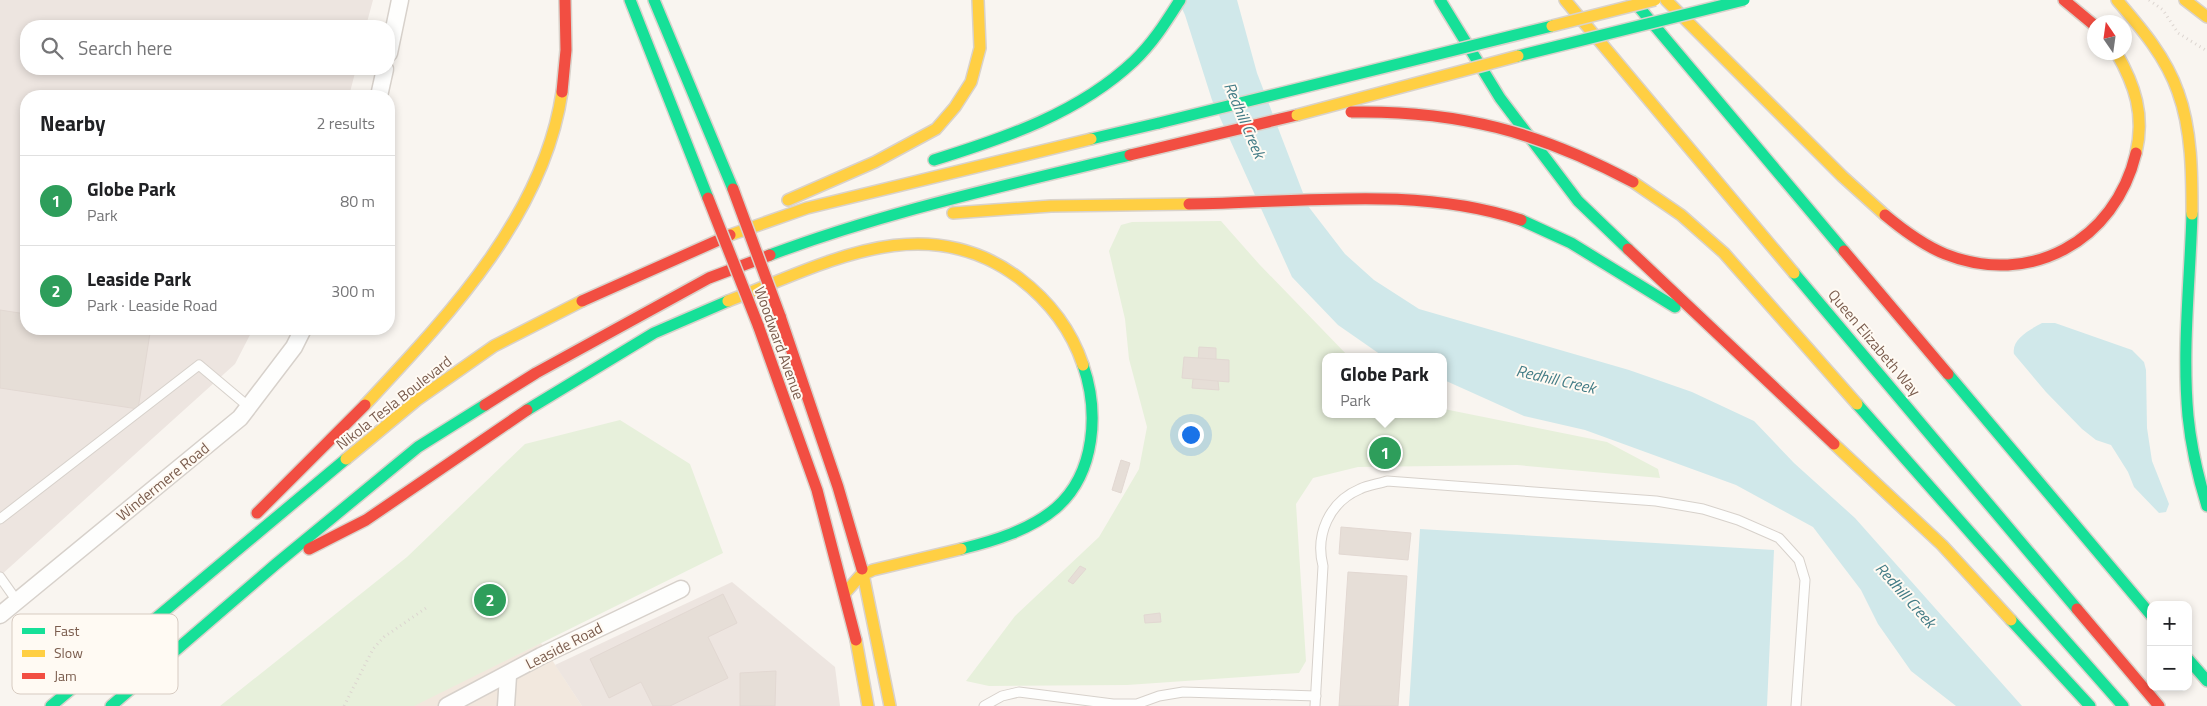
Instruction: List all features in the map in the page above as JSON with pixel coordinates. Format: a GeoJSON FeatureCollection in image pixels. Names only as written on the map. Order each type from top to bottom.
{"type":"FeatureCollection","features":[{"type":"Feature","properties":{"kind":"main road"},"geometry":{"type":"LineString","coordinates":[[252,518],[363,408],[459,300],[515,218],[537,175],[557,116],[564,66],[565,0]]}},
{"type":"Feature","properties":{"kind":"main road","name":"Woodward Avenue"},"geometry":{"type":"LineString","coordinates":[[630,0],[758,326],[817,490],[856,637],[868,706]]}},
{"type":"Feature","properties":{"kind":"main road","name":"Woodward Avenue"},"geometry":{"type":"LineString","coordinates":[[654,0],[733,188],[780,316],[838,487],[863,574],[890,706]]}},
{"type":"Feature","properties":{"kind":"main road"},"geometry":{"type":"LineString","coordinates":[[781,203],[875,162],[936,128],[955,107],[971,82],[980,48],[978,0]]}},
{"type":"Feature","properties":{"kind":"main road"},"geometry":{"type":"LineString","coordinates":[[926,162],[992,143],[1045,122],[1094,92],[1122,72],[1146,47],[1170,20],[1180,0]]}},
{"type":"Feature","properties":{"kind":"main road"},"geometry":{"type":"LineString","coordinates":[[1440,0],[1500,98],[1578,201],[1700,319],[1942,545],[2090,706]]}},
{"type":"Feature","properties":{"kind":"main road","name":"Queen Elizabeth Way"},"geometry":{"type":"LineString","coordinates":[[1565,0],[2159,706]]}},
{"type":"Feature","properties":{"kind":"main road"},"geometry":{"type":"LineString","coordinates":[[1633,0],[2147,610]]}},
{"type":"Feature","properties":{"kind":"main road"},"geometry":{"type":"LineString","coordinates":[[807,208],[1655,0]]}},
{"type":"Feature","properties":{"kind":"main road"},"geometry":{"type":"LineString","coordinates":[[1666,0],[1860,192],[1924,243],[1959,259],[1982,264],[2005,265],[2048,258],[2074,244],[2098,226],[2122,192],[2135,160],[2139,136],[2139,106],[2130,75],[2121,60]]}},
{"type":"Feature","properties":{"kind":"main road"},"geometry":{"type":"LineString","coordinates":[[178,648],[276,564],[418,447],[536,373],[709,278],[831,232],[907,209],[1297,115],[1429,78],[1744,0]]}},
{"type":"Feature","properties":{"kind":"main road"},"geometry":{"type":"LineString","coordinates":[[2064,0],[2087,18]]}},
{"type":"Feature","properties":{"kind":"main road"},"geometry":{"type":"LineString","coordinates":[[2117,0],[2144,30],[2165,62],[2179,93],[2188,126],[2192,158],[2194,247],[2188,350],[2188,413],[2198,476],[2207,506]]}},
{"type":"Feature","properties":{"kind":"main road"},"geometry":{"type":"LineString","coordinates":[[2185,0],[2207,17]]}},
{"type":"Feature","properties":{"kind":"main road"},"geometry":{"type":"LineString","coordinates":[[1297,115],[1390,110],[1452,116],[1501,126],[1594,160],[1633,182],[1681,215],[1724,253],[2123,706]]}},
{"type":"Feature","properties":{"kind":"main road"},"geometry":{"type":"LineString","coordinates":[[807,208],[871,180]]}},
{"type":"Feature","properties":{"kind":"main road"},"geometry":{"type":"LineString","coordinates":[[831,232],[923,216],[998,208],[1052,205],[1214,204],[1340,200],[1411,201],[1482,209],[1534,225],[1586,251],[1651,295],[1700,319]]}},
{"type":"Feature","properties":{"kind":"main road","name":"Nikola Tesla Boulevard"},"geometry":{"type":"LineString","coordinates":[[163,614],[417,400],[494,346],[569,307],[737,232],[807,208]]}},
{"type":"Feature","properties":{"kind":"main road"},"geometry":{"type":"LineString","coordinates":[[569,307],[652,260],[764,211]]}},
{"type":"Feature","properties":{"kind":"main road"},"geometry":{"type":"LineString","coordinates":[[276,564],[356,527],[553,392],[660,329],[795,274],[867,251],[906,243],[940,246],[974,254],[1005,267],[1030,284],[1052,307],[1073,337],[1083,361],[1092,408],[1091,442],[1086,461],[1070,493],[1041,519],[999,537],[863,574],[845,593]]}},
{"type":"Feature","properties":{"kind":"main road"},"geometry":{"type":"LineString","coordinates":[[144,614],[179,584]]}},
{"type":"Feature","properties":{"kind":"main road"},"geometry":{"type":"LineString","coordinates":[[2192,664],[2207,681]]}},
{"type":"Feature","properties":{"kind":"main road","name":"Nikola Tesla Boulevard"},"geometry":{"type":"LineString","coordinates":[[51,706],[67,694]]}},
{"type":"Feature","properties":{"kind":"main road"},"geometry":{"type":"LineString","coordinates":[[111,706],[125,694]]}},
{"type":"Feature","properties":{"kind":"street"},"geometry":{"type":"LineString","coordinates":[[395,24],[400,0]]}},
{"type":"Feature","properties":{"kind":"street"},"geometry":{"type":"LineString","coordinates":[[380,90],[384,75]]}},
{"type":"Feature","properties":{"kind":"street","name":"Windermere Road"},"geometry":{"type":"LineString","coordinates":[[0,615],[240,418],[294,347],[300,335]]}},
{"type":"Feature","properties":{"kind":"street","name":"Leaside Road"},"geometry":{"type":"LineString","coordinates":[[447,706],[508,676],[540,656],[681,589]]}},
{"type":"Feature","properties":{"kind":"street"},"geometry":{"type":"LineString","coordinates":[[506,706],[508,676]]}},
{"type":"Feature","properties":{"kind":"lane"},"geometry":{"type":"LineString","coordinates":[[0,519],[199,365],[249,407]]}},
{"type":"Feature","properties":{"kind":"lane"},"geometry":{"type":"LineString","coordinates":[[1316,706],[1322,566],[1320,547],[1327,520],[1338,504],[1361,488],[1387,482],[1408,482],[1674,504],[1720,514],[1773,534],[1785,542],[1795,553],[1802,566],[1805,580],[1796,706]]}},
{"type":"Feature","properties":{"kind":"lane"},"geometry":{"type":"LineString","coordinates":[[0,577],[17,601]]}},
{"type":"Feature","properties":{"kind":"lane"},"geometry":{"type":"LineString","coordinates":[[984,706],[1002,696],[1019,692],[1113,704],[1137,704],[1159,696],[1183,692],[1316,696]]}},
{"type":"Feature","properties":{"kind":"path"},"geometry":{"type":"LineString","coordinates":[[2149,0],[2164,10],[2178,33],[2207,50]]}},
{"type":"Feature","properties":{"kind":"path"},"geometry":{"type":"LineString","coordinates":[[344,706],[373,649],[384,637],[429,606]]}},
{"type":"Feature","properties":{"kind":"shaded area"},"geometry":{"type":"Polygon","coordinates":[[[0,0],[373,0],[368,20],[20,20],[20,75],[354,75],[351,90],[20,90],[20,335],[250,335],[235,364],[0,576],[0,0]]]}},
{"type":"Feature","properties":{"kind":"shaded area"},"geometry":{"type":"Polygon","coordinates":[[[732,582],[835,667],[840,706],[582,706],[555,665],[732,582]]]}},
{"type":"Feature","properties":{"kind":"shaded area"},"geometry":{"type":"Polygon","coordinates":[[[541,643],[582,706],[411,706],[541,643]]]}},
{"type":"Feature","properties":{"kind":"green space"},"geometry":{"type":"Polygon","coordinates":[[[1221,221],[1259,264],[1345,353],[1322,353],[1322,418],[1447,418],[1447,410],[1607,442],[1658,469],[1660,478],[1517,465],[1358,467],[1313,478],[1296,504],[1306,661],[1299,673],[1127,685],[989,686],[966,681],[1015,616],[1099,537],[1139,469],[1147,427],[1129,359],[1125,319],[1109,251],[1121,225],[1132,222],[1221,221]]]}},
{"type":"Feature","properties":{"kind":"green space"},"geometry":{"type":"Polygon","coordinates":[[[620,420],[690,464],[723,553],[414,706],[220,706],[407,557],[525,444],[620,420]]]}},
{"type":"Feature","properties":{"kind":"water","name":"Redhill Creek"},"geometry":{"type":"Polygon","coordinates":[[[1178,0],[1237,0],[1257,73],[1308,206],[1345,254],[1374,280],[1419,309],[1629,370],[1692,392],[1754,421],[1794,463],[1855,518],[2022,706],[1956,706],[1911,671],[1878,624],[1861,590],[1813,527],[1736,485],[1585,430],[1524,416],[1447,381],[1447,353],[1378,353],[1338,325],[1292,277],[1212,100],[1185,15],[1178,0]]]}},
{"type":"Feature","properties":{"kind":"water"},"geometry":{"type":"Polygon","coordinates":[[[2042,323],[2055,323],[2132,350],[2144,362],[2146,370],[2147,428],[2152,461],[2169,504],[2166,512],[2159,513],[2134,487],[2128,472],[2111,445],[2096,440],[2082,429],[2046,392],[2014,354],[2014,349],[2019,339],[2042,323]]]}},
{"type":"Feature","properties":{"kind":"water"},"geometry":{"type":"Polygon","coordinates":[[[1420,529],[1774,550],[1767,706],[1409,706],[1420,529]]]}},
{"type":"Feature","properties":{"kind":"building"},"geometry":{"type":"Polygon","coordinates":[[[0,310],[20,313],[20,335],[150,335],[138,409],[0,388],[0,310]]]}},
{"type":"Feature","properties":{"kind":"building"},"geometry":{"type":"Polygon","coordinates":[[[1199,347],[1216,348],[1216,380],[1218,381],[1219,390],[1192,388],[1193,379],[1197,379],[1199,347]]]}},
{"type":"Feature","properties":{"kind":"building"},"geometry":{"type":"Polygon","coordinates":[[[1184,357],[1229,360],[1229,382],[1182,378],[1184,357]]]}},
{"type":"Feature","properties":{"kind":"building"},"geometry":{"type":"Polygon","coordinates":[[[1121,460],[1130,463],[1121,493],[1112,490],[1121,460]]]}},
{"type":"Feature","properties":{"kind":"building"},"geometry":{"type":"Polygon","coordinates":[[[1341,527],[1411,533],[1408,560],[1339,554],[1341,527]]]}},
{"type":"Feature","properties":{"kind":"building"},"geometry":{"type":"Polygon","coordinates":[[[1080,566],[1086,569],[1073,584],[1068,581],[1080,566]]]}},
{"type":"Feature","properties":{"kind":"building"},"geometry":{"type":"Polygon","coordinates":[[[1348,572],[1407,576],[1398,706],[1339,706],[1348,572]]]}},
{"type":"Feature","properties":{"kind":"building"},"geometry":{"type":"Polygon","coordinates":[[[723,594],[737,623],[708,637],[728,678],[670,706],[653,706],[641,682],[609,698],[590,659],[723,594]]]}},
{"type":"Feature","properties":{"kind":"building"},"geometry":{"type":"Polygon","coordinates":[[[1160,613],[1161,622],[1145,623],[1144,615],[1160,613]]]}},
{"type":"Feature","properties":{"kind":"building"},"geometry":{"type":"Polygon","coordinates":[[[776,671],[775,706],[740,706],[740,673],[776,671]]]}},
{"type":"Feature","properties":{"kind":"traffic: fast"},"geometry":{"type":"LineString","coordinates":[[630,0],[708,198]]}},
{"type":"Feature","properties":{"kind":"traffic: fast"},"geometry":{"type":"LineString","coordinates":[[654,0],[733,189]]}},
{"type":"Feature","properties":{"kind":"traffic: fast"},"geometry":{"type":"LineString","coordinates":[[934,160],[1014,133],[1040,122],[1090,95],[1113,79],[1141,54],[1159,32],[1180,0]]}},
{"type":"Feature","properties":{"kind":"traffic: fast"},"geometry":{"type":"LineString","coordinates":[[1440,0],[1500,98],[1578,201],[1628,249]]}},
{"type":"Feature","properties":{"kind":"traffic: fast"},"geometry":{"type":"LineString","coordinates":[[1518,56],[1744,0]]}},
{"type":"Feature","properties":{"kind":"traffic: fast"},"geometry":{"type":"LineString","coordinates":[[1638,6],[1844,251]]}},
{"type":"Feature","properties":{"kind":"traffic: fast"},"geometry":{"type":"LineString","coordinates":[[1159,123],[1552,26]]}},
{"type":"Feature","properties":{"kind":"traffic: fast"},"geometry":{"type":"LineString","coordinates":[[1091,139],[1159,123]]}},
{"type":"Feature","properties":{"kind":"traffic: fast"},"geometry":{"type":"LineString","coordinates":[[770,255],[814,239],[903,212],[1130,155]]}},
{"type":"Feature","properties":{"kind":"traffic: fast"},"geometry":{"type":"LineString","coordinates":[[2192,214],[2186,340],[2186,391],[2193,450],[2207,506]]}},
{"type":"Feature","properties":{"kind":"traffic: fast"},"geometry":{"type":"LineString","coordinates":[[1521,220],[1571,243],[1675,307]]}},
{"type":"Feature","properties":{"kind":"traffic: fast"},"geometry":{"type":"LineString","coordinates":[[1794,273],[2077,609]]}},
{"type":"Feature","properties":{"kind":"traffic: fast"},"geometry":{"type":"LineString","coordinates":[[527,410],[654,333],[728,301]]}},
{"type":"Feature","properties":{"kind":"traffic: fast"},"geometry":{"type":"LineString","coordinates":[[961,549],[999,538],[1035,523],[1056,508],[1069,494],[1086,460],[1090,441],[1091,402],[1083,365]]}},
{"type":"Feature","properties":{"kind":"traffic: fast"},"geometry":{"type":"LineString","coordinates":[[1948,374],[2147,610]]}},
{"type":"Feature","properties":{"kind":"traffic: fast"},"geometry":{"type":"LineString","coordinates":[[1857,404],[2123,706]]}},
{"type":"Feature","properties":{"kind":"traffic: fast"},"geometry":{"type":"LineString","coordinates":[[178,648],[276,564],[418,447],[485,405]]}},
{"type":"Feature","properties":{"kind":"traffic: fast"},"geometry":{"type":"LineString","coordinates":[[161,614],[346,459]]}},
{"type":"Feature","properties":{"kind":"traffic: fast"},"geometry":{"type":"LineString","coordinates":[[2011,620],[2090,706]]}},
{"type":"Feature","properties":{"kind":"traffic: fast"},"geometry":{"type":"LineString","coordinates":[[2192,664],[2207,681]]}},
{"type":"Feature","properties":{"kind":"traffic: fast"},"geometry":{"type":"LineString","coordinates":[[51,706],[65,694]]}},
{"type":"Feature","properties":{"kind":"traffic: fast"},"geometry":{"type":"LineString","coordinates":[[111,706],[125,694]]}},
{"type":"Feature","properties":{"kind":"traffic: slow"},"geometry":{"type":"LineString","coordinates":[[788,200],[875,162],[936,129],[955,107],[971,82],[980,48],[978,0]]}},
{"type":"Feature","properties":{"kind":"traffic: slow"},"geometry":{"type":"LineString","coordinates":[[1565,0],[1794,273]]}},
{"type":"Feature","properties":{"kind":"traffic: slow"},"geometry":{"type":"LineString","coordinates":[[1552,26],[1655,0]]}},
{"type":"Feature","properties":{"kind":"traffic: slow"},"geometry":{"type":"LineString","coordinates":[[1666,0],[1842,176],[1885,215]]}},
{"type":"Feature","properties":{"kind":"traffic: slow"},"geometry":{"type":"LineString","coordinates":[[2117,0],[2144,32],[2160,55],[2178,92],[2189,137],[2192,214]]}},
{"type":"Feature","properties":{"kind":"traffic: slow"},"geometry":{"type":"LineString","coordinates":[[2185,0],[2207,17]]}},
{"type":"Feature","properties":{"kind":"traffic: slow"},"geometry":{"type":"LineString","coordinates":[[1297,115],[1518,56]]}},
{"type":"Feature","properties":{"kind":"traffic: slow"},"geometry":{"type":"LineString","coordinates":[[2121,60],[2133,88],[2139,113],[2139,139],[2136,153]]}},
{"type":"Feature","properties":{"kind":"traffic: slow"},"geometry":{"type":"LineString","coordinates":[[365,405],[459,300],[488,262],[513,222],[535,181],[552,137],[562,92]]}},
{"type":"Feature","properties":{"kind":"traffic: slow"},"geometry":{"type":"LineString","coordinates":[[730,235],[807,208],[1091,139]]}},
{"type":"Feature","properties":{"kind":"traffic: slow"},"geometry":{"type":"LineString","coordinates":[[1633,182],[1681,215],[1724,253],[1857,404]]}},
{"type":"Feature","properties":{"kind":"traffic: slow"},"geometry":{"type":"LineString","coordinates":[[953,213],[1051,206],[1189,204]]}},
{"type":"Feature","properties":{"kind":"traffic: slow"},"geometry":{"type":"LineString","coordinates":[[728,301],[800,272],[873,249],[910,244],[946,246],[983,257],[1019,278],[1030,287],[1049,306],[1065,327],[1083,365]]}},
{"type":"Feature","properties":{"kind":"traffic: slow"},"geometry":{"type":"LineString","coordinates":[[346,459],[417,400],[494,346],[582,301]]}},
{"type":"Feature","properties":{"kind":"traffic: slow"},"geometry":{"type":"LineString","coordinates":[[1834,444],[1942,545],[2011,620]]}},
{"type":"Feature","properties":{"kind":"traffic: slow"},"geometry":{"type":"LineString","coordinates":[[845,593],[860,576],[873,570],[961,549]]}},
{"type":"Feature","properties":{"kind":"traffic: slow"},"geometry":{"type":"LineString","coordinates":[[862,569],[890,706]]}},
{"type":"Feature","properties":{"kind":"traffic: slow"},"geometry":{"type":"LineString","coordinates":[[856,640],[868,706]]}},
{"type":"Feature","properties":{"kind":"traffic: jam"},"geometry":{"type":"LineString","coordinates":[[562,92],[566,50],[565,0]]}},
{"type":"Feature","properties":{"kind":"traffic: jam"},"geometry":{"type":"LineString","coordinates":[[2064,0],[2087,19]]}},
{"type":"Feature","properties":{"kind":"traffic: jam"},"geometry":{"type":"LineString","coordinates":[[1351,112],[1390,112],[1427,115],[1497,128],[1531,137],[1564,150],[1633,182]]}},
{"type":"Feature","properties":{"kind":"traffic: jam"},"geometry":{"type":"LineString","coordinates":[[1130,155],[1297,115]]}},
{"type":"Feature","properties":{"kind":"traffic: jam"},"geometry":{"type":"LineString","coordinates":[[1885,215],[1914,237],[1945,254],[1977,263],[2008,265],[2037,260],[2064,249],[2089,233],[2109,211],[2125,184],[2136,153]]}},
{"type":"Feature","properties":{"kind":"traffic: jam"},"geometry":{"type":"LineString","coordinates":[[733,189],[780,316]]}},
{"type":"Feature","properties":{"kind":"traffic: jam"},"geometry":{"type":"LineString","coordinates":[[708,198],[758,325]]}},
{"type":"Feature","properties":{"kind":"traffic: jam"},"geometry":{"type":"LineString","coordinates":[[1189,204],[1314,199],[1398,199],[1481,209],[1521,220]]}},
{"type":"Feature","properties":{"kind":"traffic: jam"},"geometry":{"type":"LineString","coordinates":[[582,301],[730,235]]}},
{"type":"Feature","properties":{"kind":"traffic: jam"},"geometry":{"type":"LineString","coordinates":[[1628,249],[1834,444]]}},
{"type":"Feature","properties":{"kind":"traffic: jam"},"geometry":{"type":"LineString","coordinates":[[1844,251],[1948,374]]}},
{"type":"Feature","properties":{"kind":"traffic: jam"},"geometry":{"type":"LineString","coordinates":[[485,405],[536,373],[709,278],[770,255]]}},
{"type":"Feature","properties":{"kind":"traffic: jam"},"geometry":{"type":"LineString","coordinates":[[780,316],[838,487],[862,569]]}},
{"type":"Feature","properties":{"kind":"traffic: jam"},"geometry":{"type":"LineString","coordinates":[[758,325],[817,490],[856,640]]}},
{"type":"Feature","properties":{"kind":"traffic: jam"},"geometry":{"type":"LineString","coordinates":[[257,513],[365,405]]}},
{"type":"Feature","properties":{"kind":"traffic: jam"},"geometry":{"type":"LineString","coordinates":[[309,549],[366,520],[527,410]]}},
{"type":"Feature","properties":{"kind":"traffic: jam"},"geometry":{"type":"LineString","coordinates":[[2077,609],[2159,706]]}},
{"type":"Feature","properties":{"kind":"place","name":"Globe Park"},"geometry":{"type":"Point","coordinates":[1385,453]}},
{"type":"Feature","properties":{"kind":"place","name":"Leaside Park"},"geometry":{"type":"Point","coordinates":[490,600]}}]}
